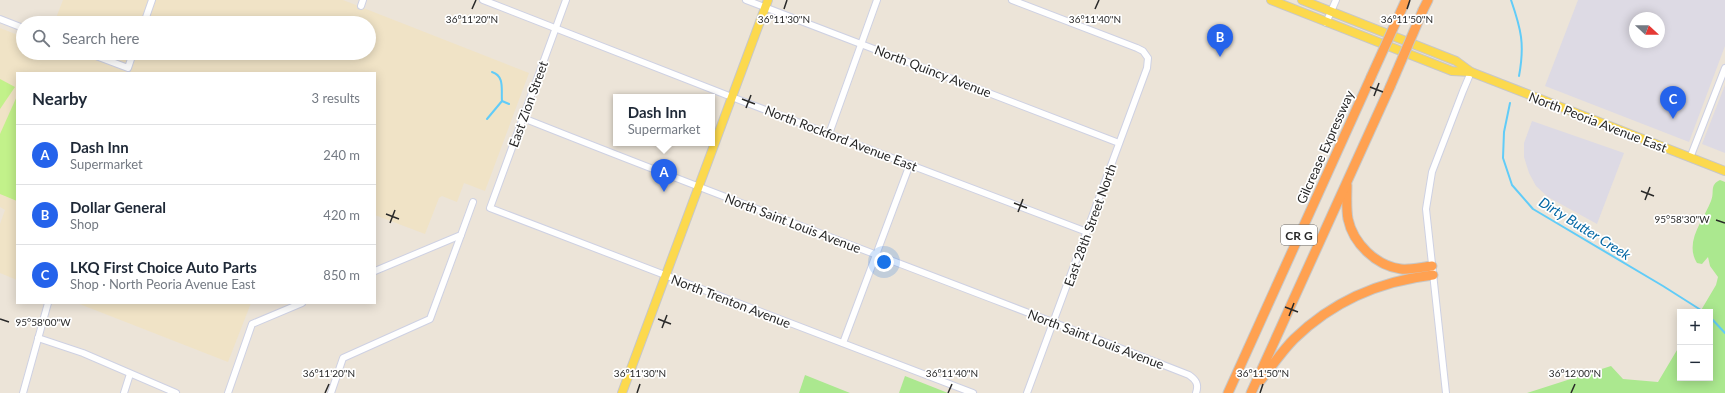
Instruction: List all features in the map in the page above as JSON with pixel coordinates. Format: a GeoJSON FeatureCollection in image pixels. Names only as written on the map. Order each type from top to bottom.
{"type":"FeatureCollection","features":[{"type":"Feature","properties":{"kind":"highway","name":"CR G"},"geometry":{"type":"LineString","coordinates":[[1251,393],[1428,0]]}},
{"type":"Feature","properties":{"kind":"highway","name":"Gilcrease Expressway"},"geometry":{"type":"LineString","coordinates":[[1228,393],[1406,1]]}},
{"type":"Feature","properties":{"kind":"highway"},"geometry":{"type":"LineString","coordinates":[[1348,180],[1347,209],[1349,220],[1355,236],[1363,249],[1376,260],[1395,268],[1432,270]]}},
{"type":"Feature","properties":{"kind":"highway"},"geometry":{"type":"LineString","coordinates":[[1251,393],[1293,340],[1331,309],[1366,291],[1432,270]]}},
{"type":"Feature","properties":{"kind":"main road","name":"North Peoria Avenue East"},"geometry":{"type":"LineString","coordinates":[[1271,0],[1326,23],[1452,71],[1472,72]]}},
{"type":"Feature","properties":{"kind":"main road","name":"North Peoria Avenue East"},"geometry":{"type":"LineString","coordinates":[[1302,0],[1456,61],[1472,72],[1725,171]]}},
{"type":"Feature","properties":{"kind":"main road"},"geometry":{"type":"LineString","coordinates":[[715,142],[766,4]]}},
{"type":"Feature","properties":{"kind":"main road"},"geometry":{"type":"LineString","coordinates":[[622,393],[713,146]]}},
{"type":"Feature","properties":{"kind":"street"},"geometry":{"type":"LineString","coordinates":[[146,16],[152,0]]}},
{"type":"Feature","properties":{"kind":"street","name":"North Rockford Avenue East"},"geometry":{"type":"LineString","coordinates":[[483,0],[1087,232]]}},
{"type":"Feature","properties":{"kind":"street","name":"East Zion Street"},"geometry":{"type":"LineString","coordinates":[[490,208],[566,0]]}},
{"type":"Feature","properties":{"kind":"street","name":"North Quincy Avenue"},"geometry":{"type":"LineString","coordinates":[[746,0],[766,4],[861,44],[1120,143]]}},
{"type":"Feature","properties":{"kind":"street"},"geometry":{"type":"LineString","coordinates":[[829,134],[877,0]]}},
{"type":"Feature","properties":{"kind":"street","name":"East 28th Street North"},"geometry":{"type":"LineString","coordinates":[[1012,0],[1137,48],[1147,56],[1147,68],[1027,393]]}},
{"type":"Feature","properties":{"kind":"street"},"geometry":{"type":"LineString","coordinates":[[1326,23],[1336,0]]}},
{"type":"Feature","properties":{"kind":"street"},"geometry":{"type":"LineString","coordinates":[[0,19],[16,25]]}},
{"type":"Feature","properties":{"kind":"street"},"geometry":{"type":"LineString","coordinates":[[107,60],[128,68],[131,60]]}},
{"type":"Feature","properties":{"kind":"street"},"geometry":{"type":"LineString","coordinates":[[1690,158],[1725,68]]}},
{"type":"Feature","properties":{"kind":"street"},"geometry":{"type":"LineString","coordinates":[[1446,393],[1426,210],[1432,172],[1460,98],[1472,72]]}},
{"type":"Feature","properties":{"kind":"street","name":"North Saint Louis Avenue"},"geometry":{"type":"LineString","coordinates":[[523,118],[698,187],[1054,322],[1189,375],[1198,386],[1196,393]]}},
{"type":"Feature","properties":{"kind":"street"},"geometry":{"type":"LineString","coordinates":[[843,343],[910,164]]}},
{"type":"Feature","properties":{"kind":"street"},"geometry":{"type":"LineString","coordinates":[[331,393],[343,358],[430,319],[473,202]]}},
{"type":"Feature","properties":{"kind":"street","name":"North Trenton Avenue"},"geometry":{"type":"LineString","coordinates":[[490,208],[973,393]]}},
{"type":"Feature","properties":{"kind":"street"},"geometry":{"type":"LineString","coordinates":[[376,271],[461,234]]}},
{"type":"Feature","properties":{"kind":"street"},"geometry":{"type":"LineString","coordinates":[[23,393],[48,304]]}},
{"type":"Feature","properties":{"kind":"street"},"geometry":{"type":"LineString","coordinates":[[228,393],[252,324],[300,304]]}},
{"type":"Feature","properties":{"kind":"street"},"geometry":{"type":"LineString","coordinates":[[38,338],[83,353],[176,393]]}},
{"type":"Feature","properties":{"kind":"street"},"geometry":{"type":"LineString","coordinates":[[124,393],[130,374]]}},
{"type":"Feature","properties":{"kind":"shaded area"},"geometry":{"type":"Polygon","coordinates":[[[63,0],[343,0],[529,73],[485,191],[464,183],[457,202],[442,196],[439,198],[425,234],[376,215],[376,72],[16,72],[16,280],[0,273],[0,224],[5,210],[0,207],[0,28],[16,34],[16,60],[376,60],[376,16],[57,16],[63,0]]]}},
{"type":"Feature","properties":{"kind":"shaded area"},"geometry":{"type":"Polygon","coordinates":[[[1578,0],[1725,0],[1725,46],[1689,142],[1545,86],[1578,0]]]}},
{"type":"Feature","properties":{"kind":"shaded area"},"geometry":{"type":"Polygon","coordinates":[[[1725,85],[1725,153],[1702,144],[1725,85]]]}},
{"type":"Feature","properties":{"kind":"shaded area"},"geometry":{"type":"Polygon","coordinates":[[[1532,121],[1624,153],[1597,224],[1548,197],[1536,186],[1529,173],[1524,157],[1524,143],[1532,121]]]}},
{"type":"Feature","properties":{"kind":"shaded area"},"geometry":{"type":"Polygon","coordinates":[[[80,304],[251,304],[228,362],[80,304]]]}},
{"type":"Feature","properties":{"kind":"green space"},"geometry":{"type":"Polygon","coordinates":[[[0,79],[15,87],[0,109],[0,79]]]}},
{"type":"Feature","properties":{"kind":"green space"},"geometry":{"type":"Polygon","coordinates":[[[16,98],[16,201],[0,194],[0,134],[16,98]]]}},
{"type":"Feature","properties":{"kind":"green space"},"geometry":{"type":"Polygon","coordinates":[[[1720,180],[1725,182],[1725,393],[1527,393],[1611,366],[1623,379],[1658,382],[1677,350],[1677,381],[1713,381],[1713,309],[1702,309],[1716,285],[1718,277],[1710,266],[1708,257],[1702,264],[1697,263],[1693,247],[1696,232],[1711,201],[1713,186],[1720,180]]]}},
{"type":"Feature","properties":{"kind":"green space"},"geometry":{"type":"Polygon","coordinates":[[[805,375],[850,393],[799,393],[805,375]]]}},
{"type":"Feature","properties":{"kind":"green space"},"geometry":{"type":"Polygon","coordinates":[[[905,376],[948,393],[899,393],[905,376]]]}},
{"type":"Feature","properties":{"kind":"waterway","name":"Dirty Butter Creek"},"geometry":{"type":"LineString","coordinates":[[1511,0],[1520,28],[1522,46],[1519,76]]}},
{"type":"Feature","properties":{"kind":"waterway"},"geometry":{"type":"LineString","coordinates":[[492,72],[501,80],[502,101],[509,104]]}},
{"type":"Feature","properties":{"kind":"waterway"},"geometry":{"type":"LineString","coordinates":[[487,119],[502,101]]}},
{"type":"Feature","properties":{"kind":"waterway","name":"Dirty Butter Creek"},"geometry":{"type":"LineString","coordinates":[[1510,103],[1504,132],[1503,158],[1512,185],[1533,209],[1699,309]]}},
{"type":"Feature","properties":{"kind":"waterway","name":"Dirty Butter Creek"},"geometry":{"type":"LineString","coordinates":[[1713,320],[1725,333]]}},
{"type":"Feature","properties":{"kind":"place","name":"Dollar General"},"geometry":{"type":"Point","coordinates":[1220,57]}},
{"type":"Feature","properties":{"kind":"place","name":"LKQ First Choice Auto Parts"},"geometry":{"type":"Point","coordinates":[1673,119]}},
{"type":"Feature","properties":{"kind":"place","name":"Dash Inn"},"geometry":{"type":"Point","coordinates":[664,192]}}]}
